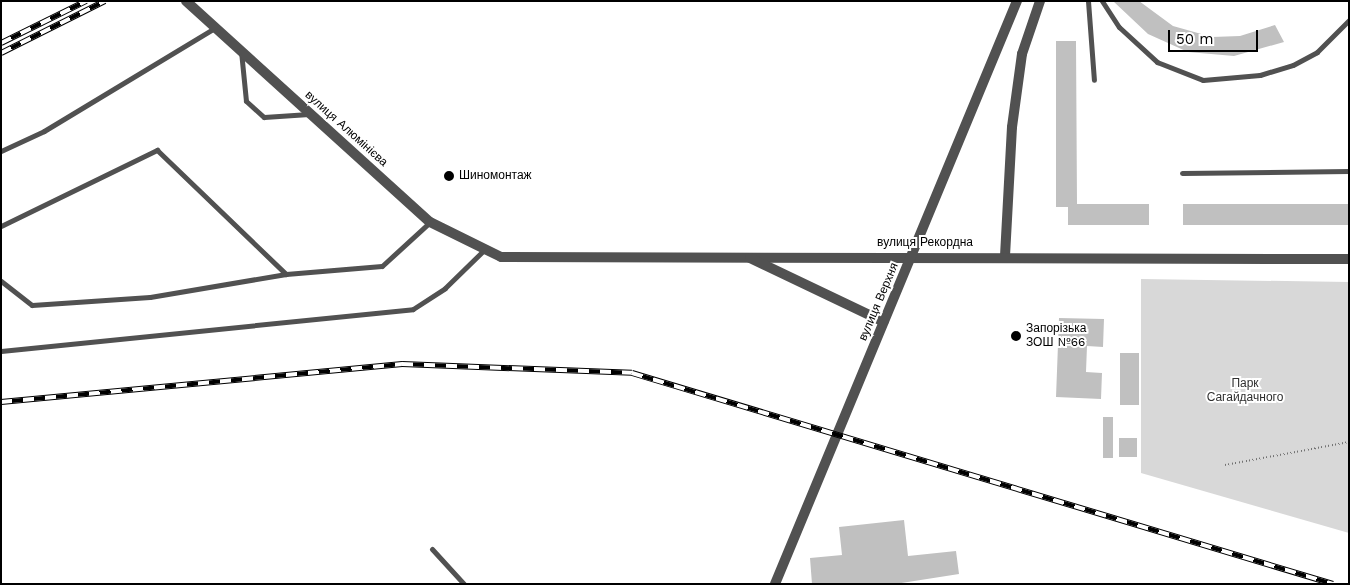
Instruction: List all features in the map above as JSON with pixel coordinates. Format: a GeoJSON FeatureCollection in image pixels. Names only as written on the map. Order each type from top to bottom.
{"type":"FeatureCollection","features":[{"type":"Feature","properties":{"kind":"street","name":"вулиця Алюмінієва"},"geometry":{"type":"LineString","coordinates":[[186,1],[430,222],[501,257]]}},
{"type":"Feature","properties":{"kind":"street","name":"вулиця Верхня"},"geometry":{"type":"LineString","coordinates":[[774,584],[1017,1]]}},
{"type":"Feature","properties":{"kind":"street"},"geometry":{"type":"LineString","coordinates":[[1005,256],[1012,127],[1022,54],[1040,1]]}},
{"type":"Feature","properties":{"kind":"street"},"geometry":{"type":"LineString","coordinates":[[746,256],[884,322]]}},
{"type":"Feature","properties":{"kind":"street","name":"вулиця Рекордна"},"geometry":{"type":"LineString","coordinates":[[501,257],[1005,256],[1349,259]]}},
{"type":"Feature","properties":{"kind":"lane"},"geometry":{"type":"LineString","coordinates":[[1088,1],[1094,80]]}},
{"type":"Feature","properties":{"kind":"lane"},"geometry":{"type":"LineString","coordinates":[[1102,1],[1119,28],[1157,62],[1203,80],[1260,75],[1293,65],[1317,52],[1349,20]]}},
{"type":"Feature","properties":{"kind":"lane"},"geometry":{"type":"LineString","coordinates":[[1,151],[44,130],[215,28]]}},
{"type":"Feature","properties":{"kind":"lane"},"geometry":{"type":"LineString","coordinates":[[241,51],[246,101],[264,117],[310,114]]}},
{"type":"Feature","properties":{"kind":"lane"},"geometry":{"type":"LineString","coordinates":[[1,226],[157,150],[286,274]]}},
{"type":"Feature","properties":{"kind":"lane"},"geometry":{"type":"LineString","coordinates":[[1182,173],[1349,171]]}},
{"type":"Feature","properties":{"kind":"lane"},"geometry":{"type":"LineString","coordinates":[[1,281],[32,305],[150,297],[286,274],[382,266],[430,222]]}},
{"type":"Feature","properties":{"kind":"lane"},"geometry":{"type":"LineString","coordinates":[[1,351],[412,309],[444,288],[486,248]]}},
{"type":"Feature","properties":{"kind":"lane"},"geometry":{"type":"LineString","coordinates":[[432,549],[462,583]]}},
{"type":"Feature","properties":{"kind":"path"},"geometry":{"type":"LineString","coordinates":[[1225,465],[1349,442]]}},
{"type":"Feature","properties":{"kind":"green space","name":"Парк Сагайдачного"},"geometry":{"type":"Polygon","coordinates":[[[1141,279],[1349,282],[1349,533],[1141,473],[1141,279]]]}},
{"type":"Feature","properties":{"kind":"building"},"geometry":{"type":"Polygon","coordinates":[[[1113,1],[1139,1],[1173,26],[1212,37],[1240,36],[1275,25],[1284,42],[1234,56],[1188,52],[1148,34],[1113,1]]]}},
{"type":"Feature","properties":{"kind":"building"},"geometry":{"type":"Polygon","coordinates":[[[1056,41],[1076,41],[1077,204],[1149,204],[1149,225],[1068,225],[1068,207],[1056,207],[1056,41]]]}},
{"type":"Feature","properties":{"kind":"building"},"geometry":{"type":"Polygon","coordinates":[[[1183,204],[1349,204],[1349,225],[1183,225],[1183,204]]]}},
{"type":"Feature","properties":{"kind":"building"},"geometry":{"type":"Polygon","coordinates":[[[1059,318],[1104,319],[1103,347],[1087,346],[1086,372],[1102,373],[1101,399],[1056,397],[1059,318]]]}},
{"type":"Feature","properties":{"kind":"building"},"geometry":{"type":"Polygon","coordinates":[[[1120,353],[1139,353],[1139,405],[1120,405],[1120,353]]]}},
{"type":"Feature","properties":{"kind":"building"},"geometry":{"type":"Polygon","coordinates":[[[1103,417],[1113,417],[1113,458],[1103,458],[1103,417]]]}},
{"type":"Feature","properties":{"kind":"building"},"geometry":{"type":"Polygon","coordinates":[[[1119,438],[1137,438],[1137,457],[1119,457],[1119,438]]]}},
{"type":"Feature","properties":{"kind":"building"},"geometry":{"type":"Polygon","coordinates":[[[904,520],[908,556],[956,551],[959,574],[895,584],[812,584],[810,558],[842,555],[839,527],[904,520]]]}},
{"type":"Feature","properties":{"kind":"railway"},"geometry":{"type":"LineString","coordinates":[[1,43],[86,1]]}},
{"type":"Feature","properties":{"kind":"railway"},"geometry":{"type":"LineString","coordinates":[[1,53],[105,1]]}},
{"type":"Feature","properties":{"kind":"railway"},"geometry":{"type":"LineString","coordinates":[[1,402],[402,364],[632,373],[1333,584]]}},
{"type":"Feature","properties":{"kind":"place","name":"Шиномонтаж"},"geometry":{"type":"Point","coordinates":[449,176]}},
{"type":"Feature","properties":{"kind":"place","name":"Запорізька ЗОШ №66"},"geometry":{"type":"Point","coordinates":[1016,336]}}]}
